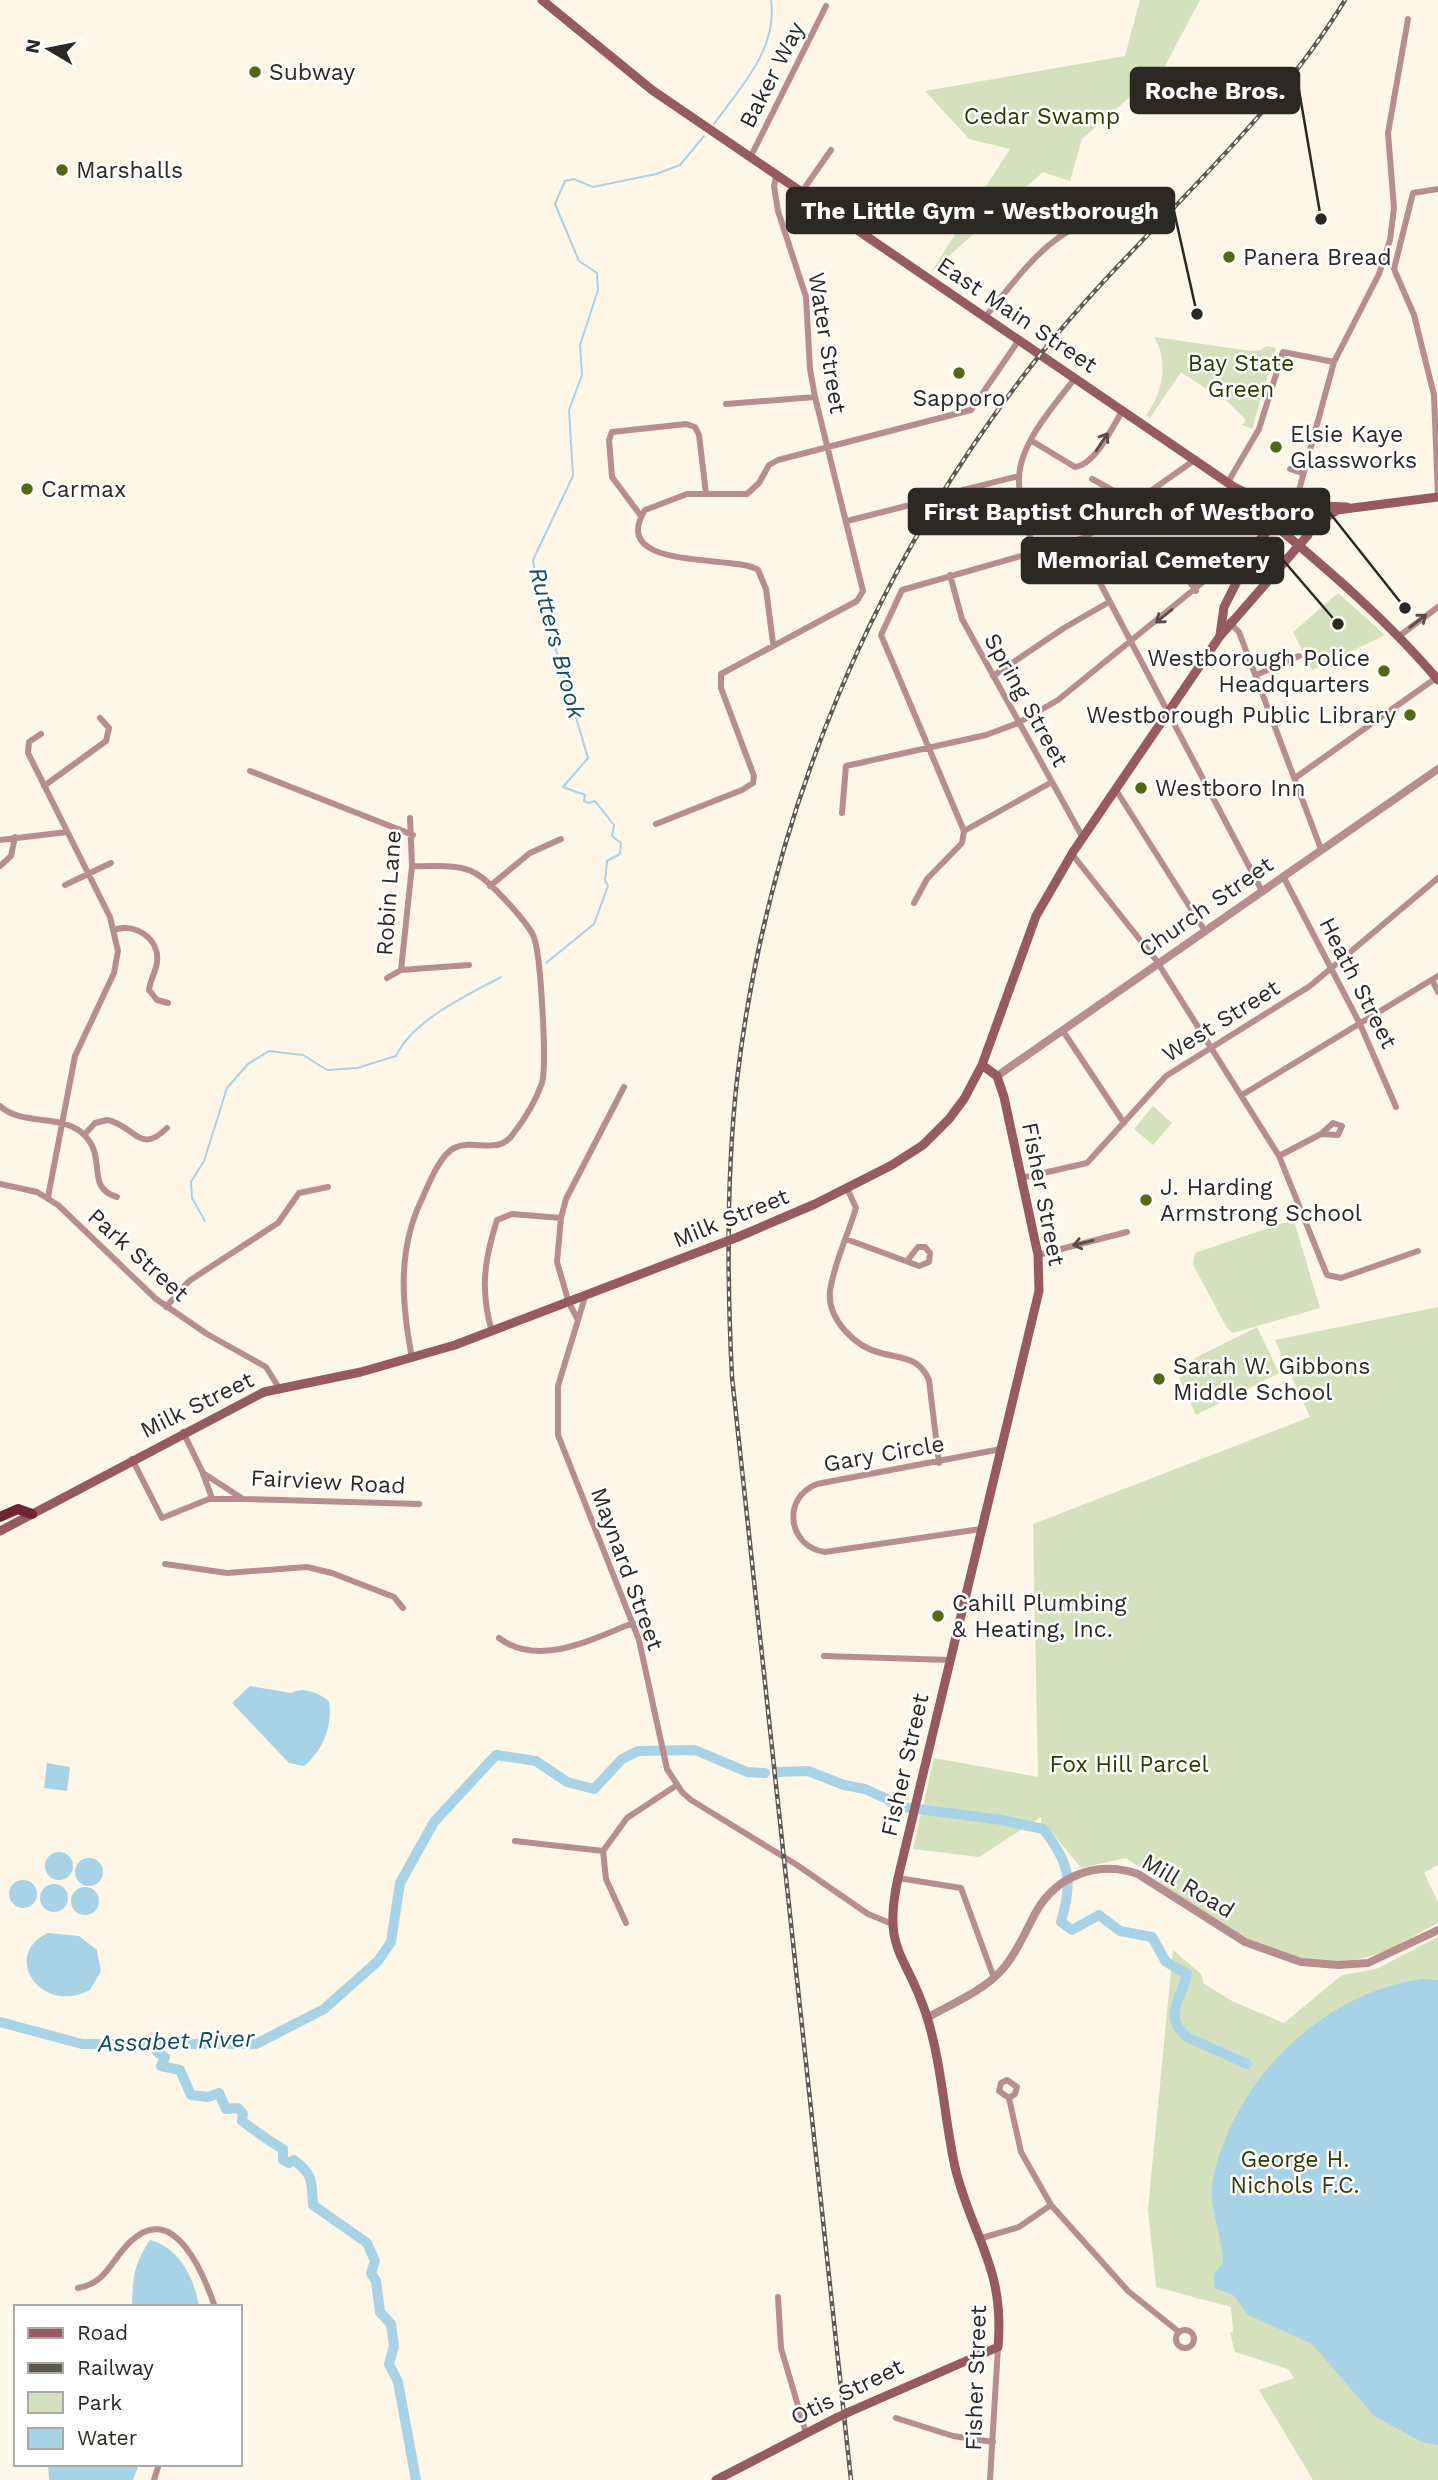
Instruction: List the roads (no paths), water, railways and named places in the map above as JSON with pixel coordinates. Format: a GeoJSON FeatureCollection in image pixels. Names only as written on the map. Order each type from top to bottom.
{"type":"FeatureCollection","features":[{"type":"Feature","properties":{"kind":"highway"},"geometry":{"type":"LineString","coordinates":[[0,1517],[18,1509],[32,1514]]}},
{"type":"Feature","properties":{"kind":"main road","name":"East Main Street"},"geometry":{"type":"LineString","coordinates":[[542,0],[652,90],[776,177],[1231,484],[1270,504],[1347,507]]}},
{"type":"Feature","properties":{"kind":"main road","name":"East Main Street"},"geometry":{"type":"LineString","coordinates":[[1231,484],[1398,637],[1437,679]]}},
{"type":"Feature","properties":{"kind":"main road"},"geometry":{"type":"LineString","coordinates":[[1282,514],[1280,522],[1285,532],[1297,537],[1310,531],[1326,514],[1347,507],[1438,497]]}},
{"type":"Feature","properties":{"kind":"main road"},"geometry":{"type":"LineString","coordinates":[[1220,636],[1221,617],[1256,544],[1273,522],[1296,505],[1310,513],[1310,531]]}},
{"type":"Feature","properties":{"kind":"main road"},"geometry":{"type":"LineString","coordinates":[[1259,511],[1264,523],[1263,535]]}},
{"type":"Feature","properties":{"kind":"main road","name":"Milk Street"},"geometry":{"type":"LineString","coordinates":[[0,1531],[242,1402],[279,1388],[349,1375],[412,1358],[585,1297],[737,1237],[847,1188],[902,1159],[932,1137],[964,1100],[982,1065],[1031,928],[1072,854],[1220,636],[1302,547],[1310,531]]}},
{"type":"Feature","properties":{"kind":"main road"},"geometry":{"type":"LineString","coordinates":[[982,1065],[997,1076]]}},
{"type":"Feature","properties":{"kind":"main road","name":"Fisher Street"},"geometry":{"type":"LineString","coordinates":[[997,1076],[1038,1255],[1037,1303],[898,1878],[890,1923],[895,1944],[927,2018],[956,2171],[998,2289],[998,2347]]}},
{"type":"Feature","properties":{"kind":"main road","name":"Otis Street"},"geometry":{"type":"LineString","coordinates":[[716,2480],[836,2418],[998,2347]]}},
{"type":"Feature","properties":{"kind":"street","name":"Baker Way"},"geometry":{"type":"LineString","coordinates":[[750,158],[826,6]]}},
{"type":"Feature","properties":{"kind":"street"},"geometry":{"type":"LineString","coordinates":[[1296,505],[1302,473],[1334,362],[1379,274],[1390,240],[1394,208],[1388,133],[1408,19]]}},
{"type":"Feature","properties":{"kind":"street"},"geometry":{"type":"LineString","coordinates":[[801,194],[831,150]]}},
{"type":"Feature","properties":{"kind":"street","name":"Water Street"},"geometry":{"type":"LineString","coordinates":[[773,643],[862,597],[863,587],[810,369],[806,297],[778,211],[774,186],[776,177]]}},
{"type":"Feature","properties":{"kind":"street"},"geometry":{"type":"LineString","coordinates":[[1438,189],[1413,192],[1394,269],[1414,315],[1437,404],[1438,497]]}},
{"type":"Feature","properties":{"kind":"street"},"geometry":{"type":"LineString","coordinates":[[985,317],[1037,258],[1065,233],[1079,226]]}},
{"type":"Feature","properties":{"kind":"street"},"geometry":{"type":"LineString","coordinates":[[641,516],[656,504],[675,498],[706,494],[747,494],[755,488],[772,463],[971,410],[1019,340]]}},
{"type":"Feature","properties":{"kind":"street"},"geometry":{"type":"LineString","coordinates":[[1231,484],[1259,429],[1283,352],[1334,362]]}},
{"type":"Feature","properties":{"kind":"street"},"geometry":{"type":"LineString","coordinates":[[1034,553],[1019,477],[1032,441],[1074,378]]}},
{"type":"Feature","properties":{"kind":"street"},"geometry":{"type":"LineString","coordinates":[[726,404],[816,397]]}},
{"type":"Feature","properties":{"kind":"street"},"geometry":{"type":"LineString","coordinates":[[1032,441],[1075,467],[1082,466],[1092,457],[1123,410]]}},
{"type":"Feature","properties":{"kind":"street"},"geometry":{"type":"LineString","coordinates":[[656,824],[742,790],[754,781],[721,688],[720,677],[726,670],[773,643],[766,589],[758,570],[738,563],[659,554],[642,538],[641,516],[612,477],[609,440],[612,432],[686,424],[695,427],[706,494]]}},
{"type":"Feature","properties":{"kind":"street"},"geometry":{"type":"LineString","coordinates":[[914,902],[927,879],[962,843],[964,831],[880,635],[902,590],[1078,541],[1196,459]]}},
{"type":"Feature","properties":{"kind":"street"},"geometry":{"type":"LineString","coordinates":[[1290,469],[1302,473]]}},
{"type":"Feature","properties":{"kind":"street"},"geometry":{"type":"LineString","coordinates":[[963,490],[1019,477]]}},
{"type":"Feature","properties":{"kind":"street"},"geometry":{"type":"LineString","coordinates":[[1092,479],[1136,503]]}},
{"type":"Feature","properties":{"kind":"street"},"geometry":{"type":"LineString","coordinates":[[847,522],[906,506]]}},
{"type":"Feature","properties":{"kind":"street"},"geometry":{"type":"LineString","coordinates":[[1078,541],[1262,891]]}},
{"type":"Feature","properties":{"kind":"street"},"geometry":{"type":"LineString","coordinates":[[1164,544],[1196,591]]}},
{"type":"Feature","properties":{"kind":"street"},"geometry":{"type":"LineString","coordinates":[[842,813],[846,766],[986,735],[1018,723],[1058,700],[1196,591],[1241,551],[1256,544]]}},
{"type":"Feature","properties":{"kind":"street","name":"Spring Street"},"geometry":{"type":"LineString","coordinates":[[950,575],[962,619],[1083,838]]}},
{"type":"Feature","properties":{"kind":"street"},"geometry":{"type":"LineString","coordinates":[[993,676],[1063,628],[1109,602]]}},
{"type":"Feature","properties":{"kind":"street"},"geometry":{"type":"LineString","coordinates":[[1398,637],[1438,607]]}},
{"type":"Feature","properties":{"kind":"street"},"geometry":{"type":"LineString","coordinates":[[1221,617],[1239,632],[1321,849]]}},
{"type":"Feature","properties":{"kind":"street"},"geometry":{"type":"LineString","coordinates":[[1256,676],[1299,656]]}},
{"type":"Feature","properties":{"kind":"street"},"geometry":{"type":"LineString","coordinates":[[1295,778],[1437,679]]}},
{"type":"Feature","properties":{"kind":"street"},"geometry":{"type":"LineString","coordinates":[[44,786],[106,741],[109,728],[100,718]]}},
{"type":"Feature","properties":{"kind":"street"},"geometry":{"type":"LineString","coordinates":[[41,734],[31,739],[27,748],[90,874],[114,930],[118,951],[114,973],[75,1056],[48,1197]]}},
{"type":"Feature","properties":{"kind":"street","name":"Church Street"},"geometry":{"type":"LineString","coordinates":[[997,1076],[1438,769]]}},
{"type":"Feature","properties":{"kind":"street"},"geometry":{"type":"LineString","coordinates":[[250,771],[412,835]]}},
{"type":"Feature","properties":{"kind":"street"},"geometry":{"type":"LineString","coordinates":[[964,831],[1052,782]]}},
{"type":"Feature","properties":{"kind":"street"},"geometry":{"type":"LineString","coordinates":[[1116,790],[1205,931]]}},
{"type":"Feature","properties":{"kind":"street","name":"Robin Lane"},"geometry":{"type":"LineString","coordinates":[[401,970],[412,866],[411,818]]}},
{"type":"Feature","properties":{"kind":"street"},"geometry":{"type":"LineString","coordinates":[[0,840],[43,837],[67,832]]}},
{"type":"Feature","properties":{"kind":"street"},"geometry":{"type":"LineString","coordinates":[[0,866],[11,856],[15,837]]}},
{"type":"Feature","properties":{"kind":"street"},"geometry":{"type":"LineString","coordinates":[[490,886],[530,853],[561,839]]}},
{"type":"Feature","properties":{"kind":"street"},"geometry":{"type":"LineString","coordinates":[[1072,854],[1158,964],[1213,1047],[1279,1156],[1324,1270],[1329,1276],[1341,1278],[1418,1251]]}},
{"type":"Feature","properties":{"kind":"street"},"geometry":{"type":"LineString","coordinates":[[65,885],[111,863]]}},
{"type":"Feature","properties":{"kind":"street"},"geometry":{"type":"LineString","coordinates":[[412,866],[464,868],[475,872],[526,926],[537,947],[542,1083],[511,1137],[498,1146],[463,1145],[452,1149],[420,1203],[410,1239],[402,1287],[412,1358]]}},
{"type":"Feature","properties":{"kind":"street","name":"Heath Street"},"geometry":{"type":"LineString","coordinates":[[1283,876],[1360,1024],[1396,1107]]}},
{"type":"Feature","properties":{"kind":"street","name":"West Street"},"geometry":{"type":"LineString","coordinates":[[1021,1178],[1087,1163],[1166,1076],[1272,1012],[1331,969],[1438,878]]}},
{"type":"Feature","properties":{"kind":"street"},"geometry":{"type":"LineString","coordinates":[[114,930],[128,927],[138,930],[154,945],[157,961],[149,990],[158,1000],[168,1003]]}},
{"type":"Feature","properties":{"kind":"street"},"geometry":{"type":"LineString","coordinates":[[387,978],[401,970],[469,965]]}},
{"type":"Feature","properties":{"kind":"street"},"geometry":{"type":"LineString","coordinates":[[1242,1095],[1435,978],[1438,992]]}},
{"type":"Feature","properties":{"kind":"street"},"geometry":{"type":"LineString","coordinates":[[1063,1031],[1124,1123]]}},
{"type":"Feature","properties":{"kind":"street"},"geometry":{"type":"LineString","coordinates":[[578,1321],[569,1303],[556,1254],[561,1218],[566,1199],[624,1087]]}},
{"type":"Feature","properties":{"kind":"street"},"geometry":{"type":"LineString","coordinates":[[0,1105],[13,1114],[62,1124],[84,1135],[96,1154],[99,1185],[104,1193],[117,1197]]}},
{"type":"Feature","properties":{"kind":"street"},"geometry":{"type":"LineString","coordinates":[[84,1135],[94,1123],[107,1120],[146,1140],[155,1139],[167,1128]]}},
{"type":"Feature","properties":{"kind":"street"},"geometry":{"type":"LineString","coordinates":[[1279,1156],[1321,1134]]}},
{"type":"Feature","properties":{"kind":"street","name":"Park Street"},"geometry":{"type":"LineString","coordinates":[[0,1184],[48,1197],[166,1307],[266,1367],[279,1388]]}},
{"type":"Feature","properties":{"kind":"street"},"geometry":{"type":"LineString","coordinates":[[166,1307],[189,1281],[278,1223],[299,1193],[328,1187]]}},
{"type":"Feature","properties":{"kind":"street"},"geometry":{"type":"LineString","coordinates":[[847,1188],[856,1208],[830,1290],[833,1314],[849,1333],[868,1348],[915,1361],[925,1369],[929,1380],[939,1463]]}},
{"type":"Feature","properties":{"kind":"street"},"geometry":{"type":"LineString","coordinates":[[492,1332],[483,1287],[497,1220],[512,1214],[561,1218]]}},
{"type":"Feature","properties":{"kind":"street"},"geometry":{"type":"LineString","coordinates":[[1038,1255],[1127,1232]]}},
{"type":"Feature","properties":{"kind":"street"},"geometry":{"type":"LineString","coordinates":[[846,1239],[908,1261]]}},
{"type":"Feature","properties":{"kind":"street","name":"Maynard Street"},"geometry":{"type":"LineString","coordinates":[[585,1297],[558,1386],[558,1435],[633,1623],[667,1769],[691,1800],[797,1865],[868,1914],[890,1923]]}},
{"type":"Feature","properties":{"kind":"street"},"geometry":{"type":"LineString","coordinates":[[183,1432],[212,1498]]}},
{"type":"Feature","properties":{"kind":"street","name":"Gary Circle"},"geometry":{"type":"LineString","coordinates":[[981,1529],[828,1552],[808,1547],[795,1531],[794,1507],[802,1493],[812,1486],[1002,1449]]}},
{"type":"Feature","properties":{"kind":"street"},"geometry":{"type":"LineString","coordinates":[[132,1459],[162,1518],[212,1498],[243,1499]]}},
{"type":"Feature","properties":{"kind":"street","name":"Fairview Road"},"geometry":{"type":"LineString","coordinates":[[203,1473],[243,1499],[419,1504]]}},
{"type":"Feature","properties":{"kind":"street"},"geometry":{"type":"LineString","coordinates":[[165,1564],[227,1573],[307,1567],[332,1573],[394,1597],[403,1608]]}},
{"type":"Feature","properties":{"kind":"street"},"geometry":{"type":"LineString","coordinates":[[499,1638],[517,1649],[543,1651],[578,1644],[633,1623]]}},
{"type":"Feature","properties":{"kind":"street"},"geometry":{"type":"LineString","coordinates":[[824,1656],[950,1660]]}},
{"type":"Feature","properties":{"kind":"street"},"geometry":{"type":"LineString","coordinates":[[626,1923],[606,1879],[603,1850],[627,1818],[677,1785]]}},
{"type":"Feature","properties":{"kind":"street"},"geometry":{"type":"LineString","coordinates":[[515,1841],[603,1850]]}},
{"type":"Feature","properties":{"kind":"street","name":"Mill Road"},"geometry":{"type":"LineString","coordinates":[[927,2018],[994,1978],[1009,1962],[1040,1905],[1051,1891],[1080,1873],[1105,1868],[1138,1874],[1245,1942],[1301,1962],[1338,1965],[1368,1963],[1438,1930]]}},
{"type":"Feature","properties":{"kind":"street"},"geometry":{"type":"LineString","coordinates":[[898,1878],[961,1888],[994,1978]]}},
{"type":"Feature","properties":{"kind":"street"},"geometry":{"type":"LineString","coordinates":[[1009,2098],[1021,2152],[1051,2205],[1128,2291],[1179,2332]]}},
{"type":"Feature","properties":{"kind":"street"},"geometry":{"type":"LineString","coordinates":[[982,2238],[1019,2227],[1051,2205]]}},
{"type":"Feature","properties":{"kind":"street"},"geometry":{"type":"LineString","coordinates":[[78,2288],[99,2281],[136,2237],[149,2231],[162,2231],[178,2237],[187,2245],[214,2305]]}},
{"type":"Feature","properties":{"kind":"street"},"geometry":{"type":"LineString","coordinates":[[778,2297],[781,2348],[806,2433]]}},
{"type":"Feature","properties":{"kind":"street","name":"Fisher Street"},"geometry":{"type":"LineString","coordinates":[[990,2480],[998,2347]]}},
{"type":"Feature","properties":{"kind":"street"},"geometry":{"type":"LineString","coordinates":[[896,2418],[953,2437],[993,2442]]}},
{"type":"Feature","properties":{"kind":"water"},"geometry":{"type":"Polygon","coordinates":[[[250,1686],[291,1693],[306,1690],[329,1701],[325,1737],[311,1760],[304,1766],[289,1763],[232,1703],[250,1686]]]}},
{"type":"Feature","properties":{"kind":"water"},"geometry":{"type":"Polygon","coordinates":[[[47,1763],[70,1767],[67,1791],[44,1788],[47,1763]]]}},
{"type":"Feature","properties":{"kind":"water"},"geometry":{"type":"Polygon","coordinates":[[[59,1852],[69,1856],[73,1866],[69,1876],[59,1880],[49,1876],[45,1866],[49,1856],[59,1852]]]}},
{"type":"Feature","properties":{"kind":"water"},"geometry":{"type":"Polygon","coordinates":[[[89,1858],[99,1862],[103,1872],[99,1882],[89,1886],[79,1882],[75,1872],[79,1862],[89,1858]]]}},
{"type":"Feature","properties":{"kind":"water"},"geometry":{"type":"Polygon","coordinates":[[[23,1880],[33,1884],[37,1894],[33,1904],[23,1908],[13,1904],[9,1894],[13,1884],[23,1880]]]}},
{"type":"Feature","properties":{"kind":"water"},"geometry":{"type":"Polygon","coordinates":[[[54,1884],[64,1888],[68,1898],[64,1908],[54,1912],[44,1908],[40,1898],[44,1888],[54,1884]]]}},
{"type":"Feature","properties":{"kind":"water"},"geometry":{"type":"Polygon","coordinates":[[[85,1887],[95,1891],[99,1901],[95,1911],[85,1915],[75,1911],[71,1901],[75,1891],[85,1887]]]}},
{"type":"Feature","properties":{"kind":"water"},"geometry":{"type":"Polygon","coordinates":[[[48,1933],[79,1936],[97,1950],[101,1971],[90,1990],[72,1996],[56,1995],[33,1980],[27,1968],[27,1955],[34,1943],[48,1933]]]}},
{"type":"Feature","properties":{"kind":"water","name":"George H. Nichols F.C."},"geometry":{"type":"Polygon","coordinates":[[[1423,1979],[1438,1980],[1438,2445],[1422,2442],[1374,2416],[1312,2344],[1248,2315],[1233,2295],[1214,2288],[1214,2274],[1223,2263],[1212,2200],[1213,2179],[1224,2143],[1240,2108],[1262,2076],[1288,2047],[1318,2022],[1351,2002],[1386,1987],[1423,1979]]]}},
{"type":"Feature","properties":{"kind":"water"},"geometry":{"type":"Polygon","coordinates":[[[150,2240],[169,2249],[189,2275],[199,2305],[132,2305],[135,2272],[150,2240]]]}},
{"type":"Feature","properties":{"kind":"water"},"geometry":{"type":"Polygon","coordinates":[[[48,2466],[138,2466],[133,2480],[49,2480],[48,2466]]]}},
{"type":"Feature","properties":{"kind":"waterway","name":"Rutters Brook"},"geometry":{"type":"LineString","coordinates":[[714,124],[746,81],[763,51],[772,18],[771,0]]}},
{"type":"Feature","properties":{"kind":"waterway","name":"Rutters Brook"},"geometry":{"type":"LineString","coordinates":[[546,963],[594,924],[608,886],[605,881],[607,861],[620,854],[621,843],[612,836],[614,825],[595,801],[584,801],[585,795],[563,787],[588,758],[537,586],[533,560],[573,476],[569,410],[582,375],[580,345],[598,290],[597,273],[579,261],[555,204],[565,181],[574,179],[593,187],[656,174],[680,165],[704,136]]}},
{"type":"Feature","properties":{"kind":"waterway","name":"Rutters Brook"},"geometry":{"type":"LineString","coordinates":[[205,1221],[192,1198],[191,1182],[204,1161],[227,1088],[248,1064],[269,1051],[303,1055],[327,1070],[357,1068],[396,1056],[404,1043],[427,1020],[501,977]]}},
{"type":"Feature","properties":{"kind":"waterway","name":"Assabet River"},"geometry":{"type":"LineString","coordinates":[[0,2022],[82,2044],[256,2044],[324,2009],[378,1961],[391,1942],[400,1883],[434,1822],[496,1755],[536,1761],[567,1782],[594,1789],[622,1759],[638,1751],[695,1750],[747,1772],[765,1773]]}},
{"type":"Feature","properties":{"kind":"waterway","name":"Assabet River"},"geometry":{"type":"LineString","coordinates":[[777,1772],[808,1771],[844,1785],[865,1789],[887,1799],[895,1806],[1002,1820],[1043,1829],[1059,1852],[1067,1873],[1067,1895],[1061,1922],[1072,1930],[1099,1915],[1120,1931],[1152,1937],[1166,1962],[1187,1974],[1176,2006],[1175,2021],[1179,2029],[1187,2037],[1247,2064]]}},
{"type":"Feature","properties":{"kind":"waterway"},"geometry":{"type":"LineString","coordinates":[[155,2043],[157,2052],[165,2057],[161,2066],[180,2070],[191,2095],[208,2097],[219,2093],[226,2109],[238,2108],[243,2114],[242,2121],[283,2149],[283,2160],[289,2163],[294,2160],[306,2171],[311,2180],[313,2205],[367,2243],[375,2261],[371,2273],[376,2281],[380,2312],[391,2324],[394,2346],[389,2364],[398,2382],[416,2480]]}},
{"type":"Feature","properties":{"kind":"railway"},"geometry":{"type":"LineString","coordinates":[[851,2480],[732,1377],[728,1266],[729,1191],[737,1080],[752,981],[774,883],[803,787],[839,694],[881,603],[929,515],[983,431],[1043,351],[1120,264],[1240,138],[1313,48],[1345,0]]}},
{"type":"Feature","properties":{"kind":"place","name":"Subway"},"geometry":{"type":"Point","coordinates":[255,72]}},
{"type":"Feature","properties":{"kind":"place","name":"Marshalls"},"geometry":{"type":"Point","coordinates":[62,170]}},
{"type":"Feature","properties":{"kind":"place","name":"Roche Bros."},"geometry":{"type":"Point","coordinates":[1321,219]}},
{"type":"Feature","properties":{"kind":"place","name":"Panera Bread"},"geometry":{"type":"Point","coordinates":[1229,257]}},
{"type":"Feature","properties":{"kind":"place","name":"The Little Gym - Westborough"},"geometry":{"type":"Point","coordinates":[1197,314]}},
{"type":"Feature","properties":{"kind":"place","name":"Sapporo"},"geometry":{"type":"Point","coordinates":[959,373]}},
{"type":"Feature","properties":{"kind":"place","name":"Elsie Kaye Glassworks"},"geometry":{"type":"Point","coordinates":[1276,447]}},
{"type":"Feature","properties":{"kind":"place","name":"Carmax"},"geometry":{"type":"Point","coordinates":[27,489]}},
{"type":"Feature","properties":{"kind":"place","name":"First Baptist Church of Westboro"},"geometry":{"type":"Point","coordinates":[1405,608]}},
{"type":"Feature","properties":{"kind":"place","name":"Memorial Cemetery"},"geometry":{"type":"Point","coordinates":[1338,624]}},
{"type":"Feature","properties":{"kind":"place","name":"Westborough Police Headquarters"},"geometry":{"type":"Point","coordinates":[1384,671]}},
{"type":"Feature","properties":{"kind":"place","name":"Westborough Public Library"},"geometry":{"type":"Point","coordinates":[1410,715]}},
{"type":"Feature","properties":{"kind":"place","name":"Westboro Inn"},"geometry":{"type":"Point","coordinates":[1141,788]}},
{"type":"Feature","properties":{"kind":"place","name":"J. Harding Armstrong School"},"geometry":{"type":"Point","coordinates":[1146,1200]}},
{"type":"Feature","properties":{"kind":"place","name":"Sarah W. Gibbons Middle School"},"geometry":{"type":"Point","coordinates":[1159,1379]}},
{"type":"Feature","properties":{"kind":"place","name":"Cahill Plumbing & Heating, Inc."},"geometry":{"type":"Point","coordinates":[938,1616]}},
{"type":"Feature","properties":{"kind":"park label","name":"Cedar Swamp"},"geometry":{"type":"Point","coordinates":[1042,116]}},
{"type":"Feature","properties":{"kind":"park label","name":"Bay State Green"},"geometry":{"type":"Point","coordinates":[1241,376]}},
{"type":"Feature","properties":{"kind":"park label","name":"Fox Hill Parcel"},"geometry":{"type":"Point","coordinates":[1129,1764]}}]}
